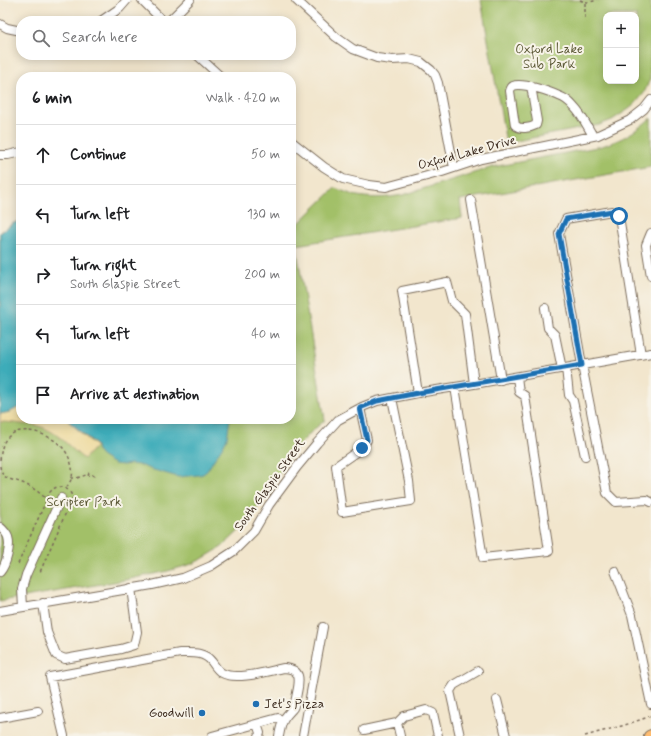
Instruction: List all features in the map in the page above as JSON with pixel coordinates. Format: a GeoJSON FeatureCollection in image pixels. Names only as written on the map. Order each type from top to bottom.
{"type":"FeatureCollection","features":[{"type":"Feature","properties":{"kind":"street"},"geometry":{"type":"LineString","coordinates":[[108,16],[120,8],[127,0]]}},
{"type":"Feature","properties":{"kind":"street"},"geometry":{"type":"LineString","coordinates":[[142,0],[158,16]]}},
{"type":"Feature","properties":{"kind":"street"},"geometry":{"type":"LineString","coordinates":[[174,16],[190,0]]}},
{"type":"Feature","properties":{"kind":"street"},"geometry":{"type":"LineString","coordinates":[[296,0],[336,37],[353,49],[376,58],[392,60],[409,59],[421,62],[431,70],[438,83],[454,168]]}},
{"type":"Feature","properties":{"kind":"street"},"geometry":{"type":"LineString","coordinates":[[0,24],[7,28],[16,30]]}},
{"type":"Feature","properties":{"kind":"street"},"geometry":{"type":"LineString","coordinates":[[203,60],[216,72]]}},
{"type":"Feature","properties":{"kind":"street"},"geometry":{"type":"LineString","coordinates":[[531,86],[537,121],[536,125],[520,129],[517,127],[515,125],[510,91],[511,87],[515,85],[531,86],[564,98],[574,106],[593,136]]}},
{"type":"Feature","properties":{"kind":"street","name":"Oxford Lake Drive"},"geometry":{"type":"LineString","coordinates":[[296,145],[324,168],[343,179],[386,187],[442,172],[481,159],[598,135],[630,120],[644,109],[651,100]]}},
{"type":"Feature","properties":{"kind":"street"},"geometry":{"type":"LineString","coordinates":[[0,155],[16,153]]}},
{"type":"Feature","properties":{"kind":"street"},"geometry":{"type":"LineString","coordinates":[[470,200],[501,380]]}},
{"type":"Feature","properties":{"kind":"street"},"geometry":{"type":"LineString","coordinates":[[640,355],[619,216],[612,211],[566,219],[559,234],[582,365],[607,492],[616,502],[647,500],[651,502]]}},
{"type":"Feature","properties":{"kind":"street"},"geometry":{"type":"LineString","coordinates":[[651,233],[646,245],[651,276]]}},
{"type":"Feature","properties":{"kind":"street"},"geometry":{"type":"LineString","coordinates":[[418,393],[402,291],[447,282],[452,301],[465,314],[474,384]]}},
{"type":"Feature","properties":{"kind":"street"},"geometry":{"type":"LineString","coordinates":[[545,308],[548,328],[555,335],[569,395],[574,400],[585,456]]}},
{"type":"Feature","properties":{"kind":"street","name":"South Glaspie Street"},"geometry":{"type":"LineString","coordinates":[[0,611],[183,578],[211,566],[234,551],[254,531],[269,504],[297,467],[338,420],[377,401],[651,353]]}},
{"type":"Feature","properties":{"kind":"street"},"geometry":{"type":"LineString","coordinates":[[455,387],[484,558],[549,550],[525,396],[519,392],[516,377]]}},
{"type":"Feature","properties":{"kind":"street"},"geometry":{"type":"LineString","coordinates":[[360,408],[367,440],[362,448],[336,466],[342,512],[411,501],[392,398]]}},
{"type":"Feature","properties":{"kind":"street"},"geometry":{"type":"LineString","coordinates":[[23,607],[22,589],[26,575],[61,498]]}},
{"type":"Feature","properties":{"kind":"street"},"geometry":{"type":"LineString","coordinates":[[0,527],[8,537],[9,548],[3,568],[0,572]]}},
{"type":"Feature","properties":{"kind":"street"},"geometry":{"type":"LineString","coordinates":[[615,571],[632,615],[651,704]]}},
{"type":"Feature","properties":{"kind":"street"},"geometry":{"type":"LineString","coordinates":[[43,603],[47,632],[56,655],[65,659],[121,649],[134,645],[137,632],[131,588]]}},
{"type":"Feature","properties":{"kind":"street"},"geometry":{"type":"LineString","coordinates":[[303,736],[323,627]]}},
{"type":"Feature","properties":{"kind":"street"},"geometry":{"type":"LineString","coordinates":[[64,736],[50,677],[192,652],[201,654],[209,659],[221,673],[228,675],[240,676],[284,668],[290,668],[295,671],[299,680],[295,703],[282,721],[279,736]]}},
{"type":"Feature","properties":{"kind":"street"},"geometry":{"type":"LineString","coordinates":[[460,736],[450,691],[454,685],[478,670]]}},
{"type":"Feature","properties":{"kind":"street"},"geometry":{"type":"LineString","coordinates":[[497,700],[506,736]]}},
{"type":"Feature","properties":{"kind":"street"},"geometry":{"type":"LineString","coordinates":[[364,730],[397,723],[404,716],[426,710],[433,713],[438,736]]}},
{"type":"Feature","properties":{"kind":"street"},"geometry":{"type":"LineString","coordinates":[[0,718],[38,712]]}},
{"type":"Feature","properties":{"kind":"street"},"geometry":{"type":"LineString","coordinates":[[212,736],[278,718],[282,721]]}},
{"type":"Feature","properties":{"kind":"street"},"geometry":{"type":"LineString","coordinates":[[397,723],[400,736]]}},
{"type":"Feature","properties":{"kind":"street"},"geometry":{"type":"LineString","coordinates":[[257,724],[260,733],[259,736]]}},
{"type":"Feature","properties":{"kind":"path"},"geometry":{"type":"LineString","coordinates":[[580,0],[586,2],[598,0]]}},
{"type":"Feature","properties":{"kind":"path"},"geometry":{"type":"LineString","coordinates":[[585,18],[586,2]]}},
{"type":"Feature","properties":{"kind":"path"},"geometry":{"type":"LineString","coordinates":[[0,460],[3,445],[7,438],[14,432],[22,430],[44,435],[54,440],[64,448],[70,459],[72,478],[66,488]]}},
{"type":"Feature","properties":{"kind":"path"},"geometry":{"type":"LineString","coordinates":[[0,466],[4,476],[39,491],[47,500]]}},
{"type":"Feature","properties":{"kind":"path"},"geometry":{"type":"LineString","coordinates":[[72,478],[86,475],[88,476],[89,474],[94,476],[93,478]]}},
{"type":"Feature","properties":{"kind":"path"},"geometry":{"type":"LineString","coordinates":[[585,736],[651,716]]}},
{"type":"Feature","properties":{"kind":"green space","name":"Oxford Lake Sub Park"},"geometry":{"type":"Polygon","coordinates":[[[481,0],[651,0],[650,79],[644,93],[635,104],[612,120],[599,125],[506,143],[481,0]]]}},
{"type":"Feature","properties":{"kind":"green space","name":"Scripter Park"},"geometry":{"type":"Polygon","coordinates":[[[651,118],[651,167],[460,200],[462,218],[296,245],[296,226],[335,188],[353,195],[372,198],[403,195],[493,167],[602,146],[616,141],[639,128],[651,118]]]}},
{"type":"Feature","properties":{"kind":"green space","name":"Scripter Park"},"geometry":{"type":"Polygon","coordinates":[[[16,222],[16,424],[296,424],[296,245],[325,420],[310,433],[295,450],[245,525],[222,547],[189,565],[164,572],[120,581],[0,601],[0,233],[16,222]]]}},
{"type":"Feature","properties":{"kind":"sand"},"geometry":{"type":"Polygon","coordinates":[[[15,409],[16,423],[0,422],[0,414],[15,409]]]}},
{"type":"Feature","properties":{"kind":"sand"},"geometry":{"type":"Polygon","coordinates":[[[31,424],[72,424],[96,446],[84,459],[60,438],[39,426],[31,424]]]}},
{"type":"Feature","properties":{"kind":"water"},"geometry":{"type":"Polygon","coordinates":[[[16,222],[16,409],[10,412],[0,414],[0,233],[16,222]]]}},
{"type":"Feature","properties":{"kind":"water"},"geometry":{"type":"Polygon","coordinates":[[[72,424],[229,424],[227,438],[223,446],[207,471],[199,475],[178,477],[143,466],[114,464],[101,456],[93,442],[72,424]]]}},
{"type":"Feature","properties":{"kind":"place","name":"Jet's Pizza"},"geometry":{"type":"Point","coordinates":[256,704]}},
{"type":"Feature","properties":{"kind":"place","name":"Goodwill"},"geometry":{"type":"Point","coordinates":[202,713]}},
{"type":"Feature","properties":{"kind":"route"},"geometry":{"type":"LineString","coordinates":[[362,448],[367,440],[360,408],[377,401],[582,365],[559,234],[566,219],[612,211],[619,216]]}}]}
